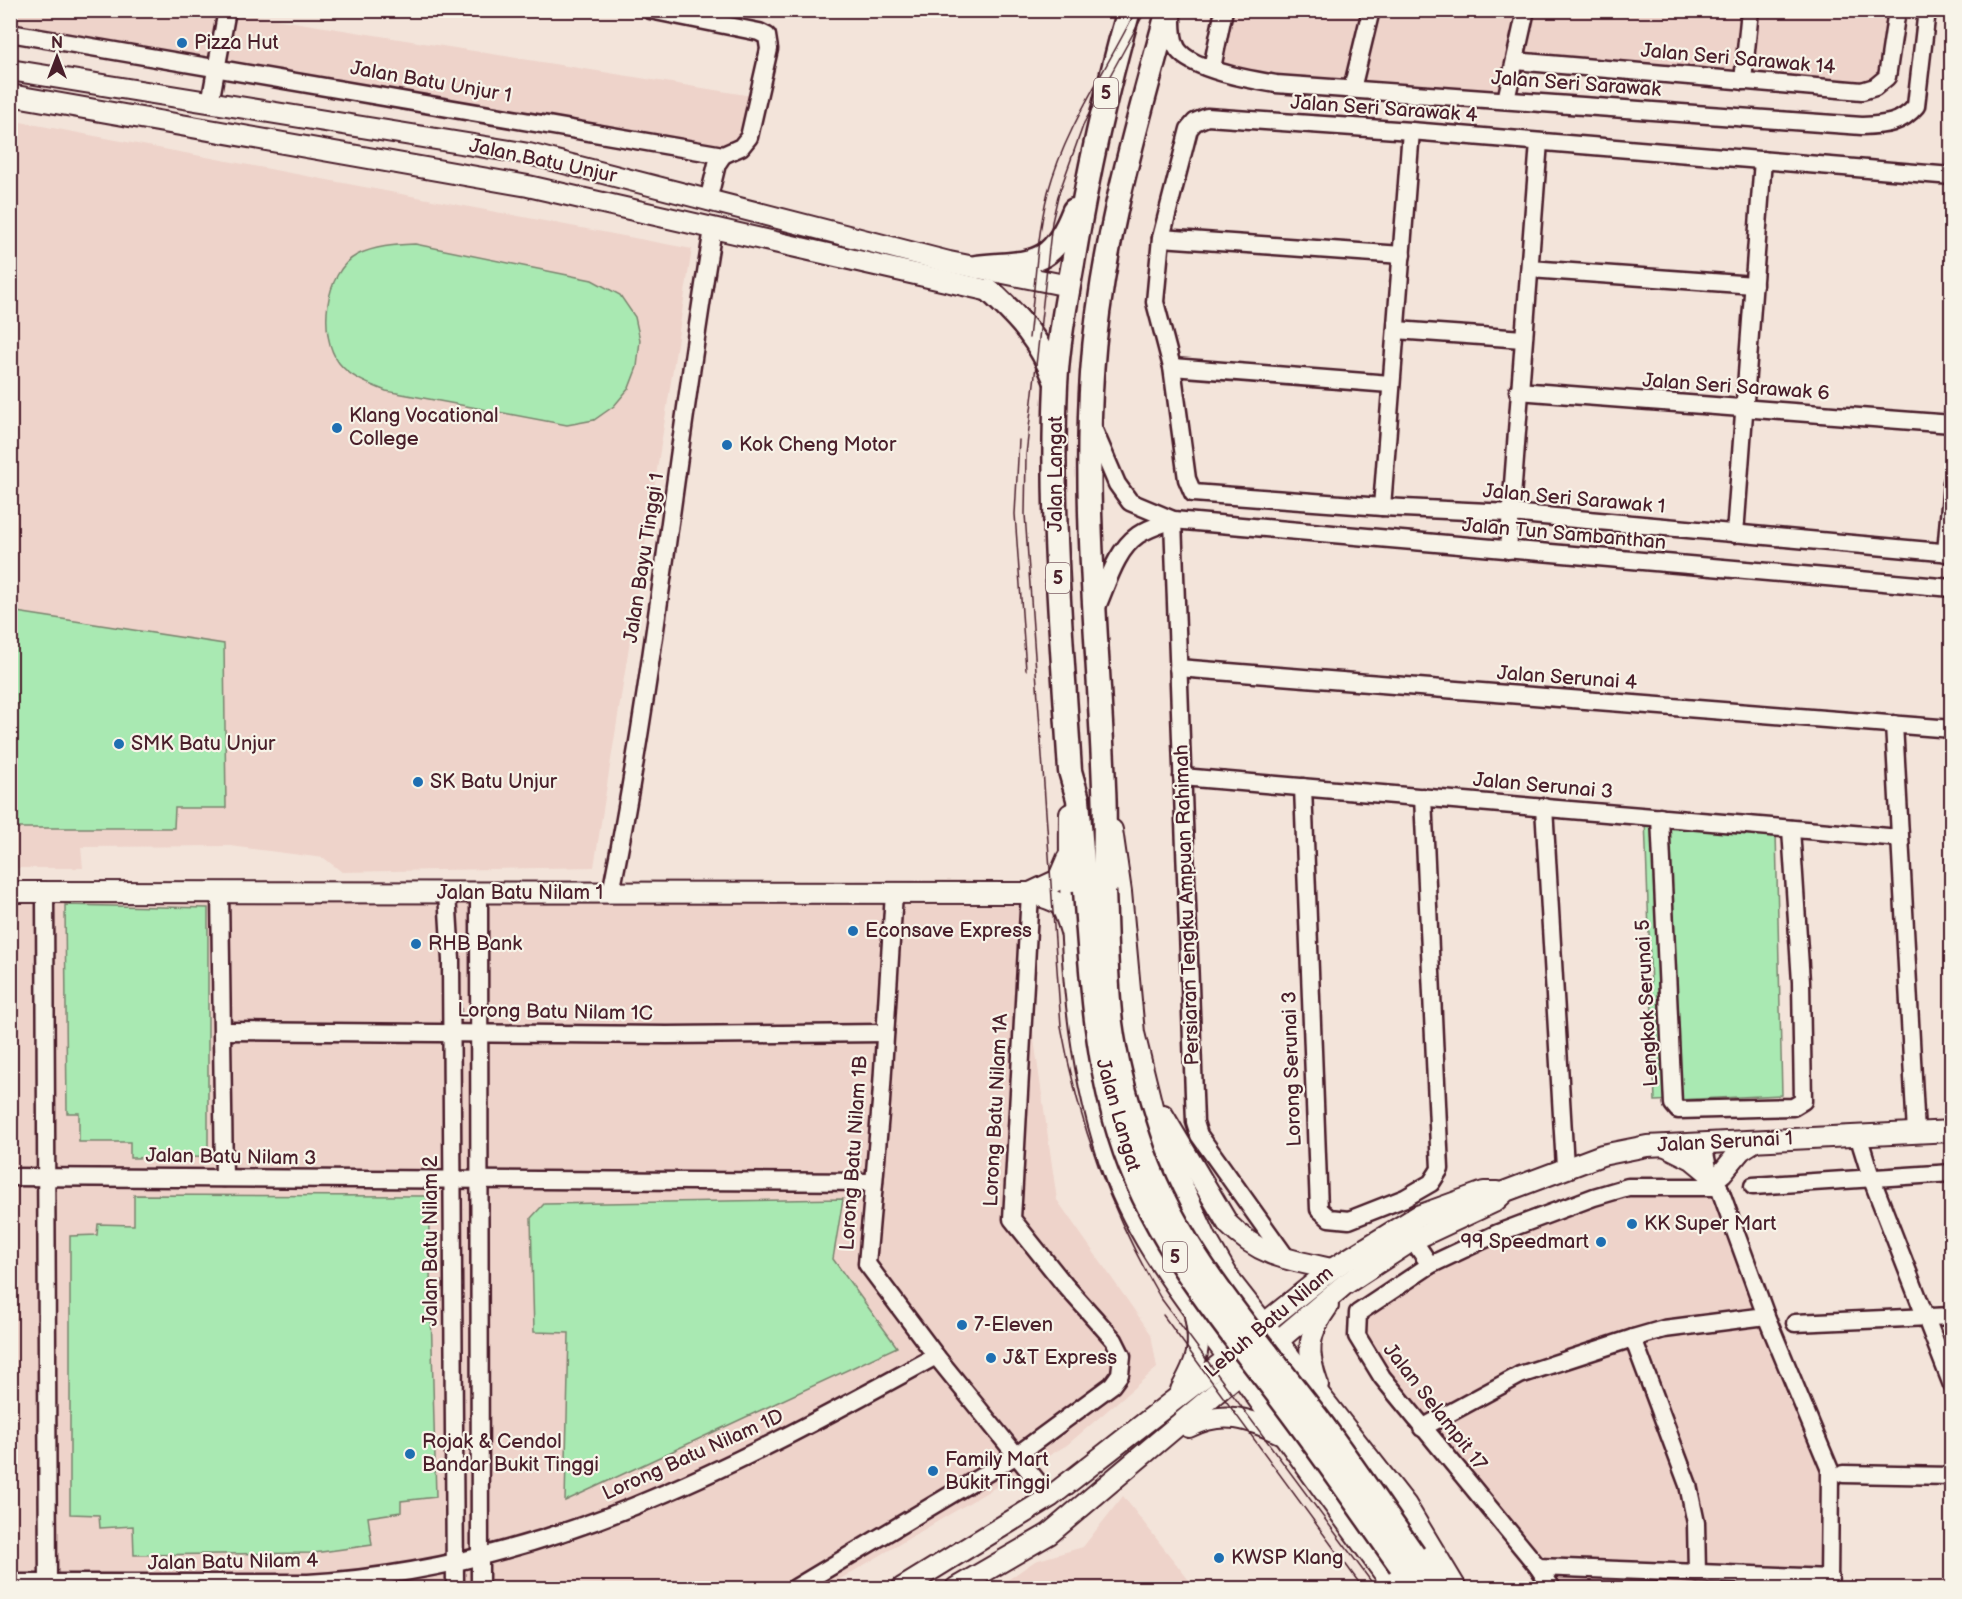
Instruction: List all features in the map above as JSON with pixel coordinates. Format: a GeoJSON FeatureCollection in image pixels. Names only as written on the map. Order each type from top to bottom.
{"type":"FeatureCollection","features":[{"type":"Feature","properties":{"kind":"highway","name":"5"},"geometry":{"type":"LineString","coordinates":[[1069,286],[1087,176],[1104,98],[1129,10]]}},
{"type":"Feature","properties":{"kind":"highway","name":"5"},"geometry":{"type":"LineString","coordinates":[[1095,612],[1089,513],[1090,422],[1101,292],[1116,202],[1170,10]]}},
{"type":"Feature","properties":{"kind":"highway"},"geometry":{"type":"LineString","coordinates":[[977,267],[1040,260],[1055,248],[1065,232],[1087,176]]}},
{"type":"Feature","properties":{"kind":"highway"},"geometry":{"type":"LineString","coordinates":[[1069,286],[1101,292]]}},
{"type":"Feature","properties":{"kind":"highway","name":"Jalan Langat"},"geometry":{"type":"LineString","coordinates":[[1069,286],[1056,384],[1055,534],[1071,771],[1095,891],[1111,1024],[1136,1129],[1153,1174],[1190,1248],[1231,1308],[1325,1428],[1407,1560],[1418,1588]]}},
{"type":"Feature","properties":{"kind":"highway"},"geometry":{"type":"LineString","coordinates":[[990,291],[1021,320],[1030,332],[1045,354],[1056,384]]}},
{"type":"Feature","properties":{"kind":"highway","name":"Jalan Langat"},"geometry":{"type":"LineString","coordinates":[[1095,612],[1104,789],[1095,891]]}},
{"type":"Feature","properties":{"kind":"highway","name":"Jalan Langat"},"geometry":{"type":"LineString","coordinates":[[1407,1560],[1437,1588]]}},
{"type":"Feature","properties":{"kind":"main road","name":"Jalan Batu Unjur"},"geometry":{"type":"LineString","coordinates":[[10,70],[529,154],[977,267],[1069,286]]}},
{"type":"Feature","properties":{"kind":"main road","name":"Jalan Batu Unjur"},"geometry":{"type":"LineString","coordinates":[[10,95],[528,186],[990,291]]}},
{"type":"Feature","properties":{"kind":"main road"},"geometry":{"type":"LineString","coordinates":[[210,104],[213,116],[232,134]]}},
{"type":"Feature","properties":{"kind":"main road","name":"Jalan Langat"},"geometry":{"type":"LineString","coordinates":[[1071,771],[1072,967],[1083,1064],[1109,1160],[1147,1244],[1163,1268],[1282,1434],[1299,1452],[1395,1588]]}},
{"type":"Feature","properties":{"kind":"main road","name":"Jalan Langat"},"geometry":{"type":"LineString","coordinates":[[1104,789],[1121,892],[1134,1033],[1159,1135],[1206,1239],[1232,1283],[1321,1393],[1406,1505],[1455,1588]]}},
{"type":"Feature","properties":{"kind":"main road"},"geometry":{"type":"LineString","coordinates":[[1030,893],[1059,879],[1070,850]]}},
{"type":"Feature","properties":{"kind":"main road","name":"Jalan Batu Nilam 1"},"geometry":{"type":"LineString","coordinates":[[10,892],[1030,893]]}},
{"type":"Feature","properties":{"kind":"main road"},"geometry":{"type":"LineString","coordinates":[[1030,893],[1053,900],[1064,907],[1071,932]]}},
{"type":"Feature","properties":{"kind":"main road"},"geometry":{"type":"LineString","coordinates":[[1145,1081],[1228,1224],[1259,1251],[1332,1269]]}},
{"type":"Feature","properties":{"kind":"main road","name":"Jalan Serunai 1"},"geometry":{"type":"LineString","coordinates":[[1506,1191],[1565,1167],[1623,1150],[1711,1142],[1952,1131]]}},
{"type":"Feature","properties":{"kind":"main road"},"geometry":{"type":"LineString","coordinates":[[1665,1145],[1692,1159],[1717,1178],[1741,1150],[1755,1140]]}},
{"type":"Feature","properties":{"kind":"main road","name":"Lebuh Batu Nilam"},"geometry":{"type":"LineString","coordinates":[[956,1588],[1049,1534],[1164,1440],[1344,1285],[1413,1240],[1494,1202],[1506,1191]]}},
{"type":"Feature","properties":{"kind":"main road","name":"Lebuh Batu Nilam"},"geometry":{"type":"LineString","coordinates":[[902,1588],[1050,1497],[1228,1358],[1265,1323],[1332,1269],[1418,1216],[1484,1192],[1506,1191]]}},
{"type":"Feature","properties":{"kind":"main road"},"geometry":{"type":"LineString","coordinates":[[1163,1268],[1196,1291],[1210,1287],[1217,1278],[1217,1273],[1206,1239]]}},
{"type":"Feature","properties":{"kind":"main road"},"geometry":{"type":"LineString","coordinates":[[1321,1393],[1310,1363],[1309,1346],[1321,1317],[1344,1285]]}},
{"type":"Feature","properties":{"kind":"main road"},"geometry":{"type":"LineString","coordinates":[[1177,1397],[1198,1354],[1200,1339],[1194,1312]]}},
{"type":"Feature","properties":{"kind":"main road"},"geometry":{"type":"LineString","coordinates":[[1299,1452],[1293,1441],[1293,1418],[1302,1408],[1320,1408],[1348,1429]]}},
{"type":"Feature","properties":{"kind":"main road"},"geometry":{"type":"LineString","coordinates":[[1164,1440],[1204,1418],[1217,1417],[1244,1418],[1282,1434]]}},
{"type":"Feature","properties":{"kind":"street"},"geometry":{"type":"LineString","coordinates":[[210,104],[226,10]]}},
{"type":"Feature","properties":{"kind":"street"},"geometry":{"type":"LineString","coordinates":[[650,10],[759,32],[767,36],[769,49],[749,137],[741,147],[723,155],[717,164],[708,201]]}},
{"type":"Feature","properties":{"kind":"street","name":"Jalan Seri Sarawak"},"geometry":{"type":"LineString","coordinates":[[1170,10],[1173,35],[1178,50],[1192,60],[1244,79],[1862,126],[1891,124],[1906,117],[1916,106],[1927,10]]}},
{"type":"Feature","properties":{"kind":"street"},"geometry":{"type":"LineString","coordinates":[[1212,68],[1224,10]]}},
{"type":"Feature","properties":{"kind":"street"},"geometry":{"type":"LineString","coordinates":[[1352,89],[1371,10]]}},
{"type":"Feature","properties":{"kind":"street"},"geometry":{"type":"LineString","coordinates":[[1506,100],[1526,10]]}},
{"type":"Feature","properties":{"kind":"street"},"geometry":{"type":"LineString","coordinates":[[1743,81],[1750,10]]}},
{"type":"Feature","properties":{"kind":"street","name":"Jalan Seri Sarawak 14"},"geometry":{"type":"LineString","coordinates":[[1515,61],[1862,91],[1875,87],[1887,76],[1897,10]]}},
{"type":"Feature","properties":{"kind":"street","name":"Jalan Batu Unjur 1"},"geometry":{"type":"LineString","coordinates":[[10,33],[723,155]]}},
{"type":"Feature","properties":{"kind":"street","name":"Jalan Seri Sarawak 4"},"geometry":{"type":"LineString","coordinates":[[1193,493],[1187,479],[1172,367],[1155,302],[1161,238],[1189,129],[1195,122],[1207,117],[1411,131],[1952,176]]}},
{"type":"Feature","properties":{"kind":"street"},"geometry":{"type":"LineString","coordinates":[[1382,507],[1411,131]]}},
{"type":"Feature","properties":{"kind":"street"},"geometry":{"type":"LineString","coordinates":[[1508,550],[1518,391],[1539,142]]}},
{"type":"Feature","properties":{"kind":"street"},"geometry":{"type":"LineString","coordinates":[[1735,534],[1763,160]]}},
{"type":"Feature","properties":{"kind":"street","name":"Jalan Bayu Tinggi 1"},"geometry":{"type":"LineString","coordinates":[[611,893],[663,587],[687,398],[714,229]]}},
{"type":"Feature","properties":{"kind":"street"},"geometry":{"type":"LineString","coordinates":[[1161,238],[1402,255]]}},
{"type":"Feature","properties":{"kind":"street"},"geometry":{"type":"LineString","coordinates":[[1530,268],[1754,285]]}},
{"type":"Feature","properties":{"kind":"street"},"geometry":{"type":"LineString","coordinates":[[1396,330],[1523,339]]}},
{"type":"Feature","properties":{"kind":"street"},"geometry":{"type":"LineString","coordinates":[[1172,367],[1390,384]]}},
{"type":"Feature","properties":{"kind":"street","name":"Jalan Seri Sarawak 6"},"geometry":{"type":"LineString","coordinates":[[1518,391],[1952,424]]}},
{"type":"Feature","properties":{"kind":"street","name":"Jalan Tun Sambanthan"},"geometry":{"type":"LineString","coordinates":[[1090,422],[1118,484],[1130,502],[1173,520],[1952,588]]}},
{"type":"Feature","properties":{"kind":"street"},"geometry":{"type":"LineString","coordinates":[[1949,553],[1952,482]]}},
{"type":"Feature","properties":{"kind":"street","name":"Jalan Seri Sarawak 1"},"geometry":{"type":"LineString","coordinates":[[1193,493],[1382,507],[1510,513],[1949,553]]}},
{"type":"Feature","properties":{"kind":"street","name":"Jalan Tun Sambanthan"},"geometry":{"type":"LineString","coordinates":[[1095,612],[1116,563],[1130,542],[1139,534],[1173,520]]}},
{"type":"Feature","properties":{"kind":"street","name":"Persiaran Tengku Ampuan Rahimah"},"geometry":{"type":"LineString","coordinates":[[1173,520],[1193,1106],[1199,1135],[1288,1260]]}},
{"type":"Feature","properties":{"kind":"street","name":"Jalan Serunai 4"},"geometry":{"type":"LineString","coordinates":[[1178,668],[1952,729]]}},
{"type":"Feature","properties":{"kind":"street"},"geometry":{"type":"LineString","coordinates":[[1894,724],[1917,1133]]}},
{"type":"Feature","properties":{"kind":"street","name":"Jalan Serunai 3"},"geometry":{"type":"LineString","coordinates":[[1182,777],[1899,838]]}},
{"type":"Feature","properties":{"kind":"street","name":"Lorong Serunai 3"},"geometry":{"type":"LineString","coordinates":[[1303,787],[1319,1209],[1329,1218],[1349,1220],[1431,1184],[1440,1169],[1423,797]]}},
{"type":"Feature","properties":{"kind":"street"},"geometry":{"type":"LineString","coordinates":[[1544,807],[1565,1167]]}},
{"type":"Feature","properties":{"kind":"street","name":"Lengkok Serunai 5"},"geometry":{"type":"LineString","coordinates":[[1660,817],[1672,1104],[1678,1110],[1793,1107],[1803,1101],[1801,982],[1791,829]]}},
{"type":"Feature","properties":{"kind":"street"},"geometry":{"type":"LineString","coordinates":[[45,892],[48,1586]]}},
{"type":"Feature","properties":{"kind":"street"},"geometry":{"type":"LineString","coordinates":[[220,892],[224,1031],[224,1178]]}},
{"type":"Feature","properties":{"kind":"street","name":"Jalan Batu Nilam 2"},"geometry":{"type":"LineString","coordinates":[[447,893],[451,1032],[455,1588]]}},
{"type":"Feature","properties":{"kind":"street"},"geometry":{"type":"LineString","coordinates":[[479,893],[480,1588]]}},
{"type":"Feature","properties":{"kind":"street","name":"Lorong Batu Nilam 1B"},"geometry":{"type":"LineString","coordinates":[[894,893],[867,1264],[936,1356],[1050,1497]]}},
{"type":"Feature","properties":{"kind":"street","name":"Lorong Batu Nilam 1A"},"geometry":{"type":"LineString","coordinates":[[1017,1455],[1112,1385],[1120,1374],[1122,1356],[1114,1340],[1064,1284],[1012,1219],[1030,893]]}},
{"type":"Feature","properties":{"kind":"street","name":"Lorong Batu Nilam 1C"},"geometry":{"type":"LineString","coordinates":[[224,1031],[479,1031],[667,1035],[885,1033]]}},
{"type":"Feature","properties":{"kind":"street"},"geometry":{"type":"LineString","coordinates":[[1858,1136],[1871,1177],[1952,1385]]}},
{"type":"Feature","properties":{"kind":"street"},"geometry":{"type":"LineString","coordinates":[[1538,1567],[1696,1573],[1830,1583],[1830,1470],[1766,1316],[1717,1178],[1711,1142]]}},
{"type":"Feature","properties":{"kind":"street"},"geometry":{"type":"LineString","coordinates":[[1753,1186],[1952,1173]]}},
{"type":"Feature","properties":{"kind":"street","name":"Jalan Batu Nilam 3"},"geometry":{"type":"LineString","coordinates":[[10,1177],[452,1180]]}},
{"type":"Feature","properties":{"kind":"street","name":"Jalan Selampit 17"},"geometry":{"type":"LineString","coordinates":[[1552,1588],[1538,1567],[1382,1377],[1360,1344],[1356,1328],[1358,1313],[1430,1265],[1498,1233],[1628,1187],[1717,1178]]}},
{"type":"Feature","properties":{"kind":"street"},"geometry":{"type":"LineString","coordinates":[[452,1180],[665,1179],[874,1182]]}},
{"type":"Feature","properties":{"kind":"street"},"geometry":{"type":"LineString","coordinates":[[1413,1240],[1430,1265]]}},
{"type":"Feature","properties":{"kind":"street"},"geometry":{"type":"LineString","coordinates":[[1422,1428],[1520,1375],[1633,1338],[1664,1329],[1766,1316]]}},
{"type":"Feature","properties":{"kind":"street"},"geometry":{"type":"LineString","coordinates":[[1795,1323],[1952,1316]]}},
{"type":"Feature","properties":{"kind":"street"},"geometry":{"type":"LineString","coordinates":[[1633,1338],[1688,1485],[1696,1523],[1696,1573]]}},
{"type":"Feature","properties":{"kind":"street","name":"Lorong Batu Nilam 1D"},"geometry":{"type":"LineString","coordinates":[[454,1562],[481,1558],[568,1532],[672,1492],[784,1440],[936,1356]]}},
{"type":"Feature","properties":{"kind":"street"},"geometry":{"type":"LineString","coordinates":[[795,1588],[1017,1455]]}},
{"type":"Feature","properties":{"kind":"street"},"geometry":{"type":"LineString","coordinates":[[1843,1474],[1952,1476]]}},
{"type":"Feature","properties":{"kind":"street","name":"Jalan Batu Nilam 4"},"geometry":{"type":"LineString","coordinates":[[10,1583],[48,1586],[308,1583],[337,1581],[454,1562]]}},
{"type":"Feature","properties":{"kind":"shaded area"},"geometry":{"type":"Polygon","coordinates":[[[10,11],[226,11],[752,96],[745,134],[722,150],[11,27],[10,11]]]}},
{"type":"Feature","properties":{"kind":"shaded area"},"geometry":{"type":"Polygon","coordinates":[[[1229,11],[1892,11],[1882,73],[1861,86],[1511,56],[1502,93],[1286,80],[1216,65],[1229,11]]]}},
{"type":"Feature","properties":{"kind":"shaded area","name":"Klang Vocational College"},"geometry":{"type":"Polygon","coordinates":[[[10,120],[692,249],[594,867],[342,872],[324,858],[230,846],[81,847],[83,868],[11,868],[10,120]]]}},
{"type":"Feature","properties":{"kind":"shaded area"},"geometry":{"type":"Polygon","coordinates":[[[1017,897],[1057,1200],[1151,1334],[1157,1368],[1067,1445],[825,1588],[11,1588],[10,900],[1017,897]]]}},
{"type":"Feature","properties":{"kind":"shaded area"},"geometry":{"type":"Polygon","coordinates":[[[1628,1191],[1716,1192],[1825,1471],[1823,1588],[1560,1588],[1407,1401],[1361,1336],[1362,1317],[1432,1270],[1502,1238],[1628,1191]]]}},
{"type":"Feature","properties":{"kind":"shaded area"},"geometry":{"type":"Polygon","coordinates":[[[1123,1496],[1195,1588],[996,1588],[1035,1561],[1083,1547],[1123,1496]]]}},
{"type":"Feature","properties":{"kind":"green space"},"geometry":{"type":"Polygon","coordinates":[[[415,244],[592,280],[620,295],[635,317],[640,340],[637,367],[629,388],[614,406],[594,420],[567,425],[386,391],[355,377],[339,363],[328,337],[328,305],[337,275],[346,263],[364,252],[385,246],[415,244]]]}},
{"type":"Feature","properties":{"kind":"green space","name":"SMK Batu Unjur"},"geometry":{"type":"Polygon","coordinates":[[[10,611],[224,644],[226,808],[175,808],[174,828],[11,828],[10,611]]]}},
{"type":"Feature","properties":{"kind":"green space"},"geometry":{"type":"Polygon","coordinates":[[[1645,819],[1776,832],[1782,1095],[1655,1101],[1645,819]]]}},
{"type":"Feature","properties":{"kind":"green space"},"geometry":{"type":"Polygon","coordinates":[[[65,905],[208,908],[208,1157],[130,1158],[130,1142],[79,1142],[79,1113],[67,1113],[65,905]]]}},
{"type":"Feature","properties":{"kind":"green space"},"geometry":{"type":"Polygon","coordinates":[[[134,1195],[428,1196],[436,1497],[401,1501],[401,1512],[368,1517],[372,1545],[314,1553],[134,1555],[133,1526],[100,1528],[99,1515],[70,1514],[70,1236],[97,1235],[98,1224],[134,1225],[134,1195]]]}},
{"type":"Feature","properties":{"kind":"green space"},"geometry":{"type":"Polygon","coordinates":[[[843,1199],[833,1259],[897,1347],[565,1501],[569,1333],[534,1332],[531,1218],[544,1204],[843,1199]]]}},
{"type":"Feature","properties":{"kind":"tram line"},"geometry":{"type":"LineString","coordinates":[[1029,338],[1036,265],[1048,192],[1076,121],[1136,10]]}},
{"type":"Feature","properties":{"kind":"tram line"},"geometry":{"type":"LineString","coordinates":[[1146,10],[1084,123],[1058,196],[1052,222],[1026,455],[1025,514],[1061,1026],[1077,1098],[1098,1166],[1126,1232],[1160,1297],[1376,1588]]}},
{"type":"Feature","properties":{"kind":"tram line"},"geometry":{"type":"LineString","coordinates":[[1019,440],[1015,514],[1026,670]]}},
{"type":"Feature","properties":{"kind":"tram line"},"geometry":{"type":"LineString","coordinates":[[1163,1315],[1363,1588]]}},
{"type":"Feature","properties":{"kind":"place","name":"Pizza Hut"},"geometry":{"type":"Point","coordinates":[182,43]}},
{"type":"Feature","properties":{"kind":"place","name":"Klang Vocational College"},"geometry":{"type":"Point","coordinates":[337,428]}},
{"type":"Feature","properties":{"kind":"place","name":"Kok Cheng Motor"},"geometry":{"type":"Point","coordinates":[727,445]}},
{"type":"Feature","properties":{"kind":"place","name":"SMK Batu Unjur"},"geometry":{"type":"Point","coordinates":[119,744]}},
{"type":"Feature","properties":{"kind":"place","name":"SK Batu Unjur"},"geometry":{"type":"Point","coordinates":[418,782]}},
{"type":"Feature","properties":{"kind":"place","name":"Econsave Express"},"geometry":{"type":"Point","coordinates":[853,931]}},
{"type":"Feature","properties":{"kind":"place","name":"RHB Bank"},"geometry":{"type":"Point","coordinates":[416,944]}},
{"type":"Feature","properties":{"kind":"place","name":"KK Super Mart"},"geometry":{"type":"Point","coordinates":[1632,1224]}},
{"type":"Feature","properties":{"kind":"place","name":"99 Speedmart"},"geometry":{"type":"Point","coordinates":[1601,1242]}},
{"type":"Feature","properties":{"kind":"place","name":"7-Eleven"},"geometry":{"type":"Point","coordinates":[962,1325]}},
{"type":"Feature","properties":{"kind":"place","name":"J&T Express"},"geometry":{"type":"Point","coordinates":[991,1358]}},
{"type":"Feature","properties":{"kind":"place","name":"Rojak & Cendol Bandar Bukit Tinggi"},"geometry":{"type":"Point","coordinates":[410,1454]}},
{"type":"Feature","properties":{"kind":"place","name":"Family Mart Bukit Tinggi"},"geometry":{"type":"Point","coordinates":[933,1471]}},
{"type":"Feature","properties":{"kind":"place","name":"KWSP Klang"},"geometry":{"type":"Point","coordinates":[1219,1558]}}]}
